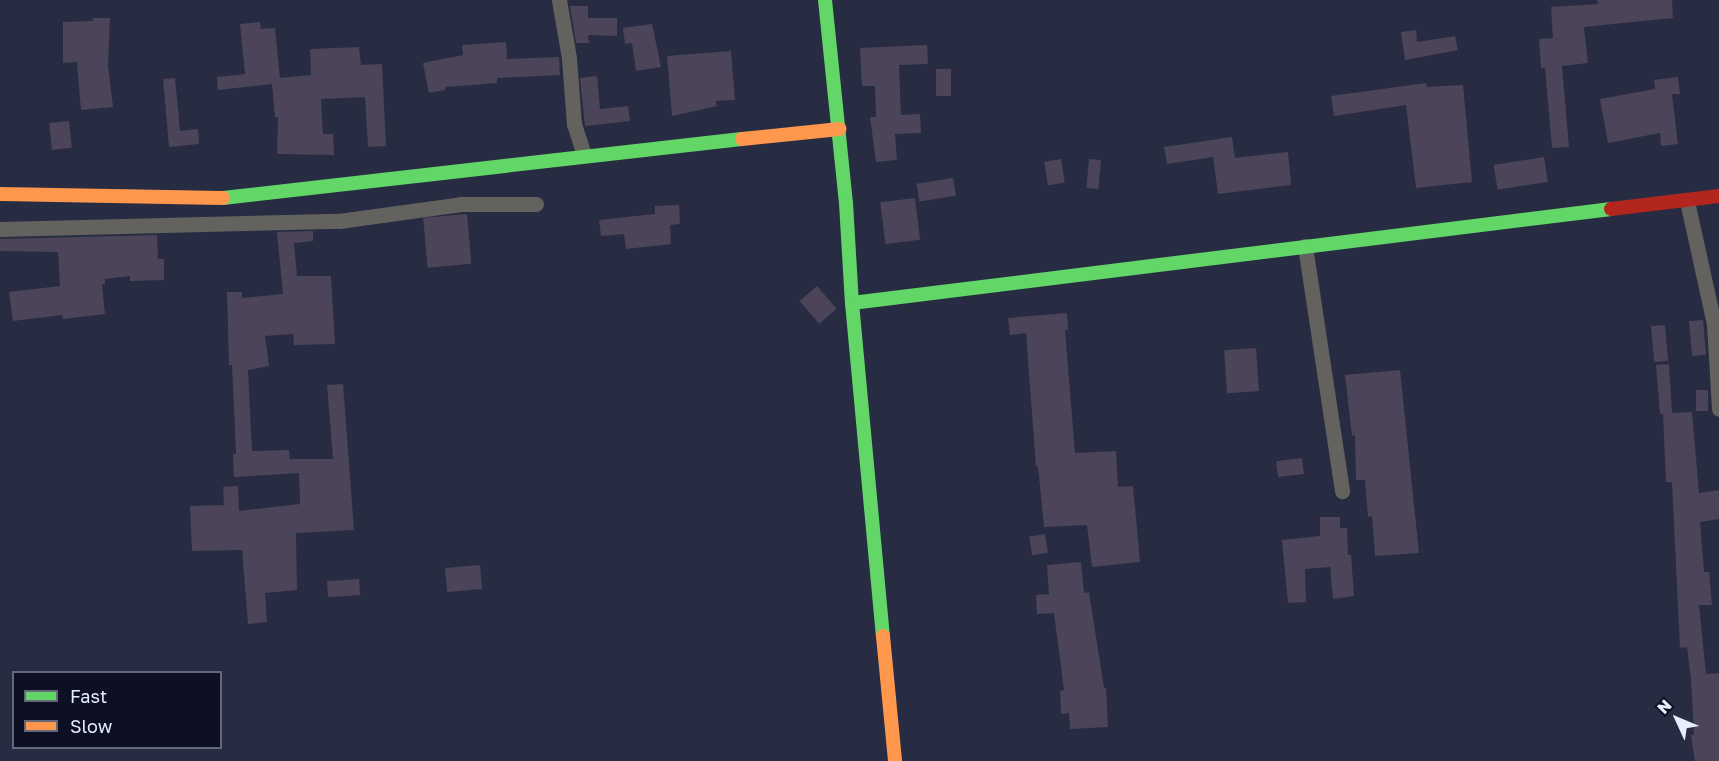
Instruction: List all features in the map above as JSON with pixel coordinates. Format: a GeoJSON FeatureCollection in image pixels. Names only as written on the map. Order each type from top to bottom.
{"type":"FeatureCollection","features":[{"type":"Feature","properties":{"kind":"street"},"geometry":{"type":"LineString","coordinates":[[558,0],[569,58],[574,124],[584,155]]}},
{"type":"Feature","properties":{"kind":"street"},"geometry":{"type":"LineString","coordinates":[[825,0],[839,129],[852,303],[895,761]]}},
{"type":"Feature","properties":{"kind":"street"},"geometry":{"type":"LineString","coordinates":[[0,194],[212,199],[306,190],[584,155],[839,129]]}},
{"type":"Feature","properties":{"kind":"street"},"geometry":{"type":"LineString","coordinates":[[852,303],[1719,196]]}},
{"type":"Feature","properties":{"kind":"street"},"geometry":{"type":"LineString","coordinates":[[1687,201],[1714,324],[1719,409]]}},
{"type":"Feature","properties":{"kind":"street"},"geometry":{"type":"LineString","coordinates":[[0,229],[339,221],[461,204],[536,204]]}},
{"type":"Feature","properties":{"kind":"street"},"geometry":{"type":"LineString","coordinates":[[1305,246],[1342,491]]}},
{"type":"Feature","properties":{"kind":"building"},"geometry":{"type":"Polygon","coordinates":[[[1597,0],[1672,0],[1673,18],[1584,27],[1588,63],[1562,66],[1569,147],[1552,148],[1545,68],[1541,68],[1539,39],[1553,38],[1551,7],[1598,4],[1597,0]]]}},
{"type":"Feature","properties":{"kind":"building"},"geometry":{"type":"Polygon","coordinates":[[[570,6],[588,6],[588,18],[617,18],[617,36],[588,35],[589,43],[576,43],[570,6]]]}},
{"type":"Feature","properties":{"kind":"building"},"geometry":{"type":"Polygon","coordinates":[[[93,18],[110,18],[108,66],[113,107],[81,110],[77,62],[63,63],[63,22],[93,21],[93,18]]]}},
{"type":"Feature","properties":{"kind":"building"},"geometry":{"type":"Polygon","coordinates":[[[260,22],[261,29],[275,28],[280,78],[311,75],[310,49],[359,47],[361,65],[382,64],[386,146],[368,147],[365,97],[321,99],[323,134],[333,134],[334,155],[277,154],[278,117],[275,117],[272,84],[218,90],[217,77],[245,74],[240,24],[260,22]]]}},
{"type":"Feature","properties":{"kind":"building"},"geometry":{"type":"Polygon","coordinates":[[[652,24],[661,67],[636,71],[632,43],[625,44],[623,28],[652,24]]]}},
{"type":"Feature","properties":{"kind":"building"},"geometry":{"type":"Polygon","coordinates":[[[1416,30],[1417,42],[1455,36],[1458,50],[1405,60],[1401,32],[1416,30]]]}},
{"type":"Feature","properties":{"kind":"building"},"geometry":{"type":"Polygon","coordinates":[[[506,42],[507,59],[559,57],[560,75],[497,78],[497,83],[445,87],[445,90],[429,93],[423,63],[463,55],[462,45],[506,42]]]}},
{"type":"Feature","properties":{"kind":"building"},"geometry":{"type":"Polygon","coordinates":[[[927,45],[928,64],[899,65],[901,115],[920,114],[921,133],[895,134],[897,160],[876,162],[870,117],[876,117],[875,86],[862,86],[860,48],[927,45]]]}},
{"type":"Feature","properties":{"kind":"building"},"geometry":{"type":"Polygon","coordinates":[[[731,51],[735,100],[716,101],[717,106],[672,116],[667,56],[731,51]]]}},
{"type":"Feature","properties":{"kind":"building"},"geometry":{"type":"Polygon","coordinates":[[[936,69],[951,69],[951,96],[936,96],[936,69]]]}},
{"type":"Feature","properties":{"kind":"building"},"geometry":{"type":"Polygon","coordinates":[[[597,76],[600,109],[628,106],[630,121],[585,126],[580,78],[597,76]]]}},
{"type":"Feature","properties":{"kind":"building"},"geometry":{"type":"Polygon","coordinates":[[[1678,77],[1680,94],[1672,94],[1678,144],[1661,146],[1660,133],[1608,143],[1600,99],[1655,89],[1654,80],[1678,77]]]}},
{"type":"Feature","properties":{"kind":"building"},"geometry":{"type":"Polygon","coordinates":[[[175,78],[180,131],[198,129],[199,144],[169,147],[163,79],[175,78]]]}},
{"type":"Feature","properties":{"kind":"building"},"geometry":{"type":"Polygon","coordinates":[[[1426,83],[1427,87],[1463,85],[1472,182],[1416,188],[1406,105],[1334,116],[1331,96],[1426,83]]]}},
{"type":"Feature","properties":{"kind":"building"},"geometry":{"type":"Polygon","coordinates":[[[69,121],[72,148],[52,150],[49,123],[69,121]]]}},
{"type":"Feature","properties":{"kind":"building"},"geometry":{"type":"Polygon","coordinates":[[[1232,137],[1235,158],[1288,152],[1291,185],[1218,194],[1213,157],[1167,164],[1164,147],[1232,137]]]}},
{"type":"Feature","properties":{"kind":"building"},"geometry":{"type":"Polygon","coordinates":[[[1544,157],[1548,182],[1498,190],[1494,165],[1544,157]]]}},
{"type":"Feature","properties":{"kind":"building"},"geometry":{"type":"Polygon","coordinates":[[[1061,159],[1065,183],[1048,185],[1044,162],[1061,159]]]}},
{"type":"Feature","properties":{"kind":"building"},"geometry":{"type":"Polygon","coordinates":[[[1089,159],[1101,160],[1098,189],[1086,188],[1089,159]]]}},
{"type":"Feature","properties":{"kind":"building"},"geometry":{"type":"Polygon","coordinates":[[[953,178],[956,196],[919,202],[916,184],[953,178]]]}},
{"type":"Feature","properties":{"kind":"building"},"geometry":{"type":"Polygon","coordinates":[[[915,198],[920,240],[885,244],[880,202],[915,198]]]}},
{"type":"Feature","properties":{"kind":"building"},"geometry":{"type":"Polygon","coordinates":[[[679,205],[680,224],[670,225],[671,244],[626,249],[624,234],[601,236],[599,220],[655,214],[655,206],[679,205]]]}},
{"type":"Feature","properties":{"kind":"building"},"geometry":{"type":"Polygon","coordinates":[[[467,214],[471,264],[428,268],[423,218],[467,214]]]}},
{"type":"Feature","properties":{"kind":"building"},"geometry":{"type":"Polygon","coordinates":[[[313,231],[313,241],[294,243],[297,276],[331,276],[335,344],[294,345],[293,334],[265,336],[269,366],[248,370],[252,451],[289,450],[290,459],[333,459],[327,385],[343,384],[354,530],[296,533],[297,590],[265,593],[267,622],[248,624],[242,550],[192,551],[190,506],[224,505],[223,487],[238,486],[239,511],[300,504],[299,473],[234,477],[233,454],[236,454],[232,365],[229,365],[227,292],[242,292],[242,298],[283,294],[277,232],[313,231]]]}},
{"type":"Feature","properties":{"kind":"building"},"geometry":{"type":"Polygon","coordinates":[[[157,235],[158,259],[164,259],[164,280],[130,281],[130,276],[105,279],[105,284],[102,284],[105,314],[63,319],[62,315],[13,321],[9,292],[60,286],[58,252],[0,251],[0,239],[157,235]]]}},
{"type":"Feature","properties":{"kind":"building"},"geometry":{"type":"Polygon","coordinates":[[[817,286],[837,309],[819,324],[800,301],[817,286]]]}},
{"type":"Feature","properties":{"kind":"building"},"geometry":{"type":"Polygon","coordinates":[[[1067,313],[1068,330],[1065,330],[1075,453],[1116,451],[1118,487],[1133,486],[1140,562],[1092,567],[1087,525],[1044,527],[1038,466],[1036,467],[1026,333],[1010,335],[1008,318],[1067,313]]]}},
{"type":"Feature","properties":{"kind":"building"},"geometry":{"type":"Polygon","coordinates":[[[1703,320],[1706,355],[1692,356],[1689,321],[1703,320]]]}},
{"type":"Feature","properties":{"kind":"building"},"geometry":{"type":"Polygon","coordinates":[[[1665,325],[1668,361],[1654,362],[1651,326],[1665,325]]]}},
{"type":"Feature","properties":{"kind":"building"},"geometry":{"type":"Polygon","coordinates":[[[1256,348],[1259,391],[1227,393],[1224,350],[1256,348]]]}},
{"type":"Feature","properties":{"kind":"building"},"geometry":{"type":"Polygon","coordinates":[[[1669,364],[1672,413],[1692,412],[1699,493],[1719,490],[1719,519],[1700,522],[1704,572],[1709,572],[1712,605],[1699,605],[1706,674],[1719,673],[1719,761],[1695,761],[1691,735],[1694,734],[1687,647],[1680,648],[1672,482],[1666,482],[1663,414],[1660,414],[1656,365],[1669,364]]]}},
{"type":"Feature","properties":{"kind":"building"},"geometry":{"type":"Polygon","coordinates":[[[1400,370],[1419,553],[1375,556],[1372,516],[1368,517],[1365,480],[1356,480],[1355,435],[1352,436],[1345,375],[1400,370]]]}},
{"type":"Feature","properties":{"kind":"building"},"geometry":{"type":"Polygon","coordinates":[[[1696,390],[1708,390],[1708,411],[1696,411],[1696,390]]]}},
{"type":"Feature","properties":{"kind":"building"},"geometry":{"type":"Polygon","coordinates":[[[1302,458],[1304,474],[1278,477],[1276,461],[1302,458]]]}},
{"type":"Feature","properties":{"kind":"building"},"geometry":{"type":"Polygon","coordinates":[[[1320,517],[1340,517],[1340,528],[1347,528],[1354,596],[1333,599],[1330,567],[1305,569],[1306,602],[1288,603],[1282,540],[1320,536],[1320,517]]]}},
{"type":"Feature","properties":{"kind":"building"},"geometry":{"type":"Polygon","coordinates":[[[1045,534],[1048,553],[1032,555],[1029,537],[1045,534]]]}},
{"type":"Feature","properties":{"kind":"building"},"geometry":{"type":"Polygon","coordinates":[[[1081,562],[1084,593],[1089,592],[1104,688],[1106,688],[1108,727],[1070,729],[1069,713],[1061,714],[1060,691],[1064,690],[1054,613],[1037,614],[1036,595],[1049,594],[1047,565],[1081,562]]]}},
{"type":"Feature","properties":{"kind":"building"},"geometry":{"type":"Polygon","coordinates":[[[480,565],[482,589],[447,592],[445,568],[480,565]]]}},
{"type":"Feature","properties":{"kind":"building"},"geometry":{"type":"Polygon","coordinates":[[[359,579],[360,595],[328,597],[327,581],[359,579]]]}},
{"type":"Feature","properties":{"kind":"traffic: fast"},"geometry":{"type":"LineString","coordinates":[[825,0],[846,203],[852,303],[883,636]]}},
{"type":"Feature","properties":{"kind":"traffic: fast"},"geometry":{"type":"LineString","coordinates":[[223,198],[742,139]]}},
{"type":"Feature","properties":{"kind":"traffic: fast"},"geometry":{"type":"LineString","coordinates":[[852,303],[1611,209]]}},
{"type":"Feature","properties":{"kind":"traffic: slow"},"geometry":{"type":"LineString","coordinates":[[742,139],[839,129]]}},
{"type":"Feature","properties":{"kind":"traffic: slow"},"geometry":{"type":"LineString","coordinates":[[0,194],[223,198]]}},
{"type":"Feature","properties":{"kind":"traffic: slow"},"geometry":{"type":"LineString","coordinates":[[883,636],[895,761]]}},
{"type":"Feature","properties":{"kind":"traffic: jam"},"geometry":{"type":"LineString","coordinates":[[1611,209],[1719,196]]}}]}
